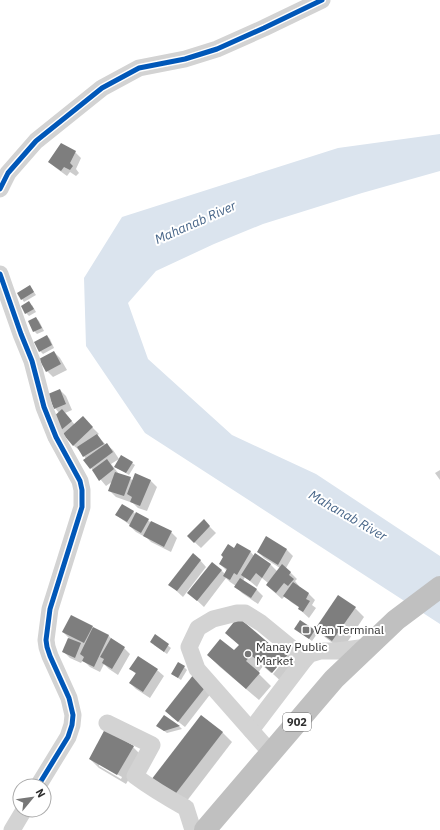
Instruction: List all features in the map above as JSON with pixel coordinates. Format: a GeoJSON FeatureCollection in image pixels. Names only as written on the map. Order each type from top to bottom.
{"type":"FeatureCollection","features":[{"type":"Feature","properties":{"kind":"highway","name":"902"},"geometry":{"type":"LineString","coordinates":[[205,830],[334,679],[396,620],[440,587]]}},
{"type":"Feature","properties":{"kind":"street"},"geometry":{"type":"LineString","coordinates":[[0,189],[8,172],[36,141],[102,88],[139,68],[185,59],[217,49],[322,0]]}},
{"type":"Feature","properties":{"kind":"street"},"geometry":{"type":"LineString","coordinates":[[0,274],[32,360],[47,413],[56,437],[80,481],[82,490],[82,507],[50,609],[46,640],[50,656],[69,698],[73,715],[72,724],[68,737],[43,778]]}},
{"type":"Feature","properties":{"kind":"street"},"geometry":{"type":"LineString","coordinates":[[271,753],[197,669],[189,646],[198,628],[213,619],[237,613],[245,613],[261,623],[305,659]]}},
{"type":"Feature","properties":{"kind":"street"},"geometry":{"type":"LineString","coordinates":[[251,730],[310,654],[320,651],[338,651],[367,647]]}},
{"type":"Feature","properties":{"kind":"street"},"geometry":{"type":"LineString","coordinates":[[107,723],[152,745],[135,776],[186,808],[193,830]]}},
{"type":"Feature","properties":{"kind":"street"},"geometry":{"type":"LineString","coordinates":[[12,830],[19,818]]}},
{"type":"Feature","properties":{"kind":"water","name":"Mahanab River"},"geometry":{"type":"Polygon","coordinates":[[[440,134],[440,171],[362,193],[263,224],[214,244],[156,271],[128,303],[148,359],[232,435],[316,474],[440,556],[440,624],[145,433],[86,346],[84,278],[122,217],[338,148],[440,134]]]}},
{"type":"Feature","properties":{"kind":"building"},"geometry":{"type":"Polygon","coordinates":[[[61,143],[76,151],[70,163],[73,166],[70,170],[64,167],[61,171],[48,162],[61,143]]]}},
{"type":"Feature","properties":{"kind":"building"},"geometry":{"type":"Polygon","coordinates":[[[30,285],[34,292],[21,300],[17,293],[30,285]]]}},
{"type":"Feature","properties":{"kind":"building"},"geometry":{"type":"Polygon","coordinates":[[[29,301],[34,309],[25,314],[21,306],[29,301]]]}},
{"type":"Feature","properties":{"kind":"building"},"geometry":{"type":"Polygon","coordinates":[[[36,317],[42,328],[33,332],[28,321],[36,317]]]}},
{"type":"Feature","properties":{"kind":"building"},"geometry":{"type":"Polygon","coordinates":[[[47,335],[52,345],[39,352],[34,342],[47,335]]]}},
{"type":"Feature","properties":{"kind":"building"},"geometry":{"type":"Polygon","coordinates":[[[54,351],[61,364],[46,372],[39,359],[54,351]]]}},
{"type":"Feature","properties":{"kind":"building"},"geometry":{"type":"Polygon","coordinates":[[[60,389],[66,404],[54,409],[48,394],[60,389]]]}},
{"type":"Feature","properties":{"kind":"building"},"geometry":{"type":"Polygon","coordinates":[[[62,409],[72,421],[60,431],[51,419],[62,409]]]}},
{"type":"Feature","properties":{"kind":"building"},"geometry":{"type":"Polygon","coordinates":[[[83,416],[93,427],[73,446],[63,434],[83,416]]]}},
{"type":"Feature","properties":{"kind":"building"},"geometry":{"type":"Polygon","coordinates":[[[97,434],[104,444],[83,457],[77,447],[97,434]]]}},
{"type":"Feature","properties":{"kind":"building"},"geometry":{"type":"Polygon","coordinates":[[[107,443],[113,452],[90,469],[83,460],[107,443]]]}},
{"type":"Feature","properties":{"kind":"building"},"geometry":{"type":"Polygon","coordinates":[[[121,455],[133,462],[126,473],[114,467],[121,455]]]}},
{"type":"Feature","properties":{"kind":"building"},"geometry":{"type":"Polygon","coordinates":[[[107,459],[114,469],[99,481],[92,470],[107,459]]]}},
{"type":"Feature","properties":{"kind":"building"},"geometry":{"type":"Polygon","coordinates":[[[115,472],[131,477],[124,496],[108,491],[115,472]]]}},
{"type":"Feature","properties":{"kind":"building"},"geometry":{"type":"Polygon","coordinates":[[[135,473],[151,480],[140,506],[130,502],[132,497],[127,494],[135,473]]]}},
{"type":"Feature","properties":{"kind":"building"},"geometry":{"type":"Polygon","coordinates":[[[122,504],[134,511],[127,522],[115,515],[122,504]]]}},
{"type":"Feature","properties":{"kind":"building"},"geometry":{"type":"Polygon","coordinates":[[[136,512],[149,519],[141,533],[129,526],[136,512]]]}},
{"type":"Feature","properties":{"kind":"building"},"geometry":{"type":"Polygon","coordinates":[[[204,519],[210,526],[194,543],[187,536],[204,519]]]}},
{"type":"Feature","properties":{"kind":"building"},"geometry":{"type":"Polygon","coordinates":[[[151,521],[172,531],[164,547],[143,536],[151,521]]]}},
{"type":"Feature","properties":{"kind":"building"},"geometry":{"type":"Polygon","coordinates":[[[266,536],[287,549],[278,565],[257,552],[266,536]]]}},
{"type":"Feature","properties":{"kind":"building"},"geometry":{"type":"Polygon","coordinates":[[[237,543],[251,551],[237,575],[234,573],[230,580],[223,576],[227,569],[219,564],[223,557],[221,555],[228,544],[234,548],[237,543]]]}},
{"type":"Feature","properties":{"kind":"building"},"geometry":{"type":"Polygon","coordinates":[[[193,553],[201,560],[177,591],[168,585],[193,553]]]}},
{"type":"Feature","properties":{"kind":"building"},"geometry":{"type":"Polygon","coordinates":[[[255,553],[271,564],[262,578],[256,573],[250,581],[241,575],[255,553]]]}},
{"type":"Feature","properties":{"kind":"building"},"geometry":{"type":"Polygon","coordinates":[[[212,562],[222,570],[197,601],[187,593],[212,562]]]}},
{"type":"Feature","properties":{"kind":"building"},"geometry":{"type":"Polygon","coordinates":[[[282,564],[291,572],[289,575],[294,579],[288,586],[284,583],[276,593],[266,585],[282,564]]]}},
{"type":"Feature","properties":{"kind":"building"},"geometry":{"type":"Polygon","coordinates":[[[240,578],[257,589],[251,598],[234,587],[240,578]]]}},
{"type":"Feature","properties":{"kind":"building"},"geometry":{"type":"Polygon","coordinates":[[[293,582],[309,593],[306,599],[310,601],[303,612],[298,609],[299,607],[283,596],[293,582]]]}},
{"type":"Feature","properties":{"kind":"building"},"geometry":{"type":"Polygon","coordinates":[[[338,595],[356,607],[332,641],[315,629],[338,595]]]}},
{"type":"Feature","properties":{"kind":"building"},"geometry":{"type":"Polygon","coordinates":[[[71,615],[93,626],[84,643],[62,632],[71,615]]]}},
{"type":"Feature","properties":{"kind":"building","name":"Manay Public Market"},"geometry":{"type":"Polygon","coordinates":[[[238,617],[278,651],[282,647],[289,653],[272,673],[251,655],[246,661],[260,673],[246,689],[207,655],[220,639],[234,650],[239,645],[225,633],[238,617]]]}},
{"type":"Feature","properties":{"kind":"building"},"geometry":{"type":"Polygon","coordinates":[[[300,620],[315,630],[309,639],[294,629],[300,620]]]}},
{"type":"Feature","properties":{"kind":"building"},"geometry":{"type":"Polygon","coordinates":[[[93,627],[109,635],[94,667],[82,661],[84,657],[80,654],[93,627]]]}},
{"type":"Feature","properties":{"kind":"building"},"geometry":{"type":"Polygon","coordinates":[[[155,634],[169,644],[164,652],[150,642],[155,634]]]}},
{"type":"Feature","properties":{"kind":"building"},"geometry":{"type":"Polygon","coordinates":[[[68,638],[81,643],[75,658],[62,652],[68,638]]]}},
{"type":"Feature","properties":{"kind":"building"},"geometry":{"type":"Polygon","coordinates":[[[111,638],[125,647],[112,669],[102,663],[104,659],[100,657],[111,638]]]}},
{"type":"Feature","properties":{"kind":"building"},"geometry":{"type":"Polygon","coordinates":[[[138,656],[158,669],[143,692],[129,683],[136,673],[129,669],[138,656]]]}},
{"type":"Feature","properties":{"kind":"building"},"geometry":{"type":"Polygon","coordinates":[[[178,662],[185,666],[178,678],[171,674],[178,662]]]}},
{"type":"Feature","properties":{"kind":"building"},"geometry":{"type":"Polygon","coordinates":[[[194,674],[207,685],[178,722],[165,711],[194,674]]]}},
{"type":"Feature","properties":{"kind":"building"},"geometry":{"type":"Polygon","coordinates":[[[164,715],[180,726],[164,731],[156,726],[164,715]]]}},
{"type":"Feature","properties":{"kind":"building"},"geometry":{"type":"Polygon","coordinates":[[[201,715],[223,732],[173,797],[151,780],[201,715]]]}},
{"type":"Feature","properties":{"kind":"building"},"geometry":{"type":"Polygon","coordinates":[[[105,729],[134,746],[117,775],[89,759],[105,729]]]}},
{"type":"Feature","properties":{"kind":"cycle path"},"geometry":{"type":"LineString","coordinates":[[0,189],[8,173],[36,141],[102,88],[139,68],[185,59],[217,49],[322,0]]}},
{"type":"Feature","properties":{"kind":"cycle path"},"geometry":{"type":"LineString","coordinates":[[0,274],[32,361],[44,407],[56,437],[80,481],[82,490],[82,507],[50,609],[46,640],[50,656],[69,698],[73,715],[72,725],[68,737],[43,778]]}},
{"type":"Feature","properties":{"kind":"place","name":"Van Terminal"},"geometry":{"type":"Point","coordinates":[306,630]}},
{"type":"Feature","properties":{"kind":"place","name":"Manay Public Market"},"geometry":{"type":"Point","coordinates":[248,654]}}]}
